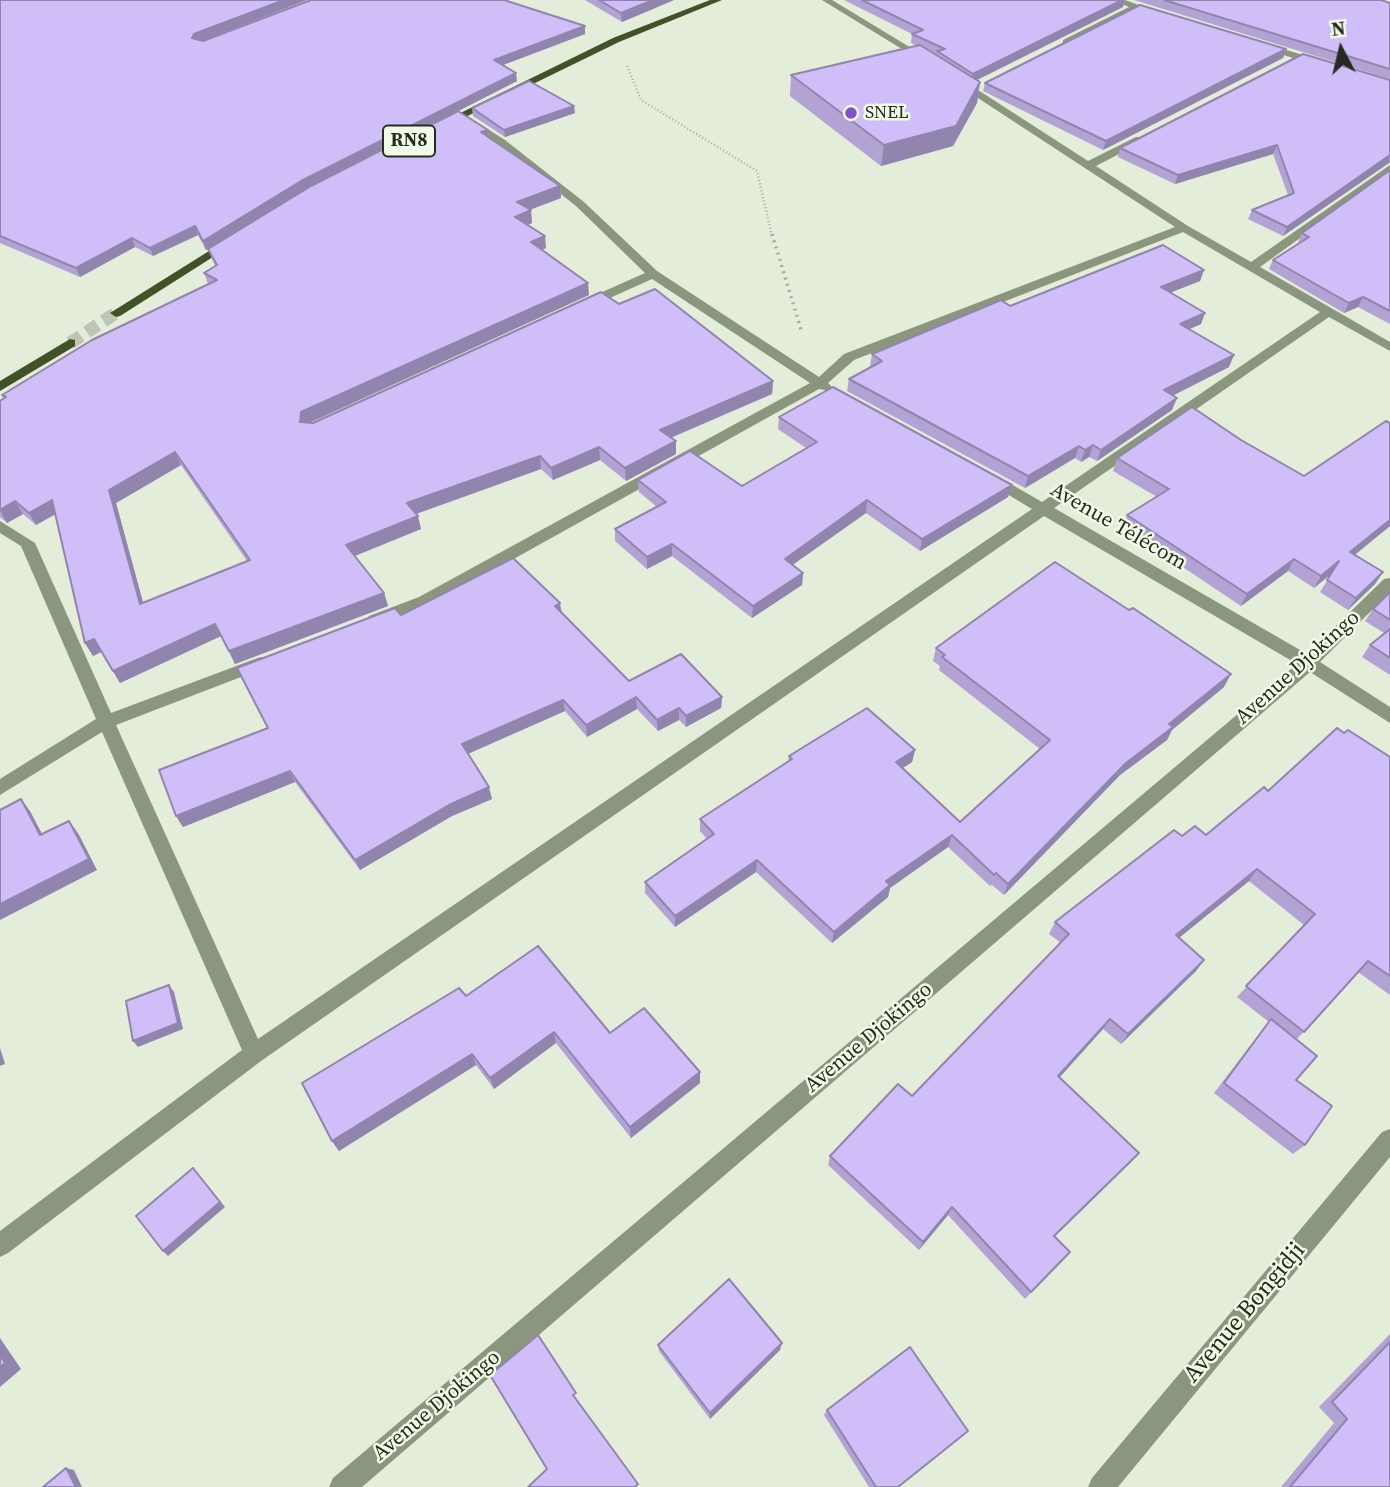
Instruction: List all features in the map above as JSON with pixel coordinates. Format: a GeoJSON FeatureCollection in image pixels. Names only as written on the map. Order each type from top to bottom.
{"type":"FeatureCollection","features":[{"type":"Feature","properties":{"kind":"main road","name":"RN8"},"geometry":{"type":"LineString","coordinates":[[436,127],[616,40],[718,0]]}},
{"type":"Feature","properties":{"kind":"main road"},"geometry":{"type":"LineString","coordinates":[[116,313],[241,236]]}},
{"type":"Feature","properties":{"kind":"main road"},"geometry":{"type":"LineString","coordinates":[[0,387],[70,343]]}},
{"type":"Feature","properties":{"kind":"street"},"geometry":{"type":"LineString","coordinates":[[826,0],[938,68]]}},
{"type":"Feature","properties":{"kind":"street"},"geometry":{"type":"LineString","coordinates":[[1116,0],[1174,18]]}},
{"type":"Feature","properties":{"kind":"street"},"geometry":{"type":"LineString","coordinates":[[1054,48],[1136,6]]}},
{"type":"Feature","properties":{"kind":"street"},"geometry":{"type":"LineString","coordinates":[[1249,41],[1325,65]]}},
{"type":"Feature","properties":{"kind":"street"},"geometry":{"type":"LineString","coordinates":[[1286,63],[1299,56]]}},
{"type":"Feature","properties":{"kind":"street"},"geometry":{"type":"LineString","coordinates":[[949,75],[1184,228],[1390,347]]}},
{"type":"Feature","properties":{"kind":"street"},"geometry":{"type":"LineString","coordinates":[[972,90],[984,84]]}},
{"type":"Feature","properties":{"kind":"street"},"geometry":{"type":"LineString","coordinates":[[460,115],[501,142],[580,204],[653,274],[819,384],[843,397]]}},
{"type":"Feature","properties":{"kind":"street"},"geometry":{"type":"LineString","coordinates":[[1089,165],[1151,133]]}},
{"type":"Feature","properties":{"kind":"street"},"geometry":{"type":"LineString","coordinates":[[1250,268],[1390,168]]}},
{"type":"Feature","properties":{"kind":"street"},"geometry":{"type":"LineString","coordinates":[[361,625],[425,601],[819,384],[849,357],[1184,228]]}},
{"type":"Feature","properties":{"kind":"street"},"geometry":{"type":"LineString","coordinates":[[577,309],[653,274]]}},
{"type":"Feature","properties":{"kind":"street"},"geometry":{"type":"LineString","coordinates":[[0,1245],[254,1054],[1329,311]]}},
{"type":"Feature","properties":{"kind":"street","name":"Avenue Télécom"},"geometry":{"type":"LineString","coordinates":[[974,469],[1309,663],[1390,716]]}},
{"type":"Feature","properties":{"kind":"street"},"geometry":{"type":"LineString","coordinates":[[0,526],[27,543],[254,1054]]}},
{"type":"Feature","properties":{"kind":"street","name":"Avenue Djokingo"},"geometry":{"type":"LineString","coordinates":[[342,1487],[1309,663],[1390,583]]}},
{"type":"Feature","properties":{"kind":"street"},"geometry":{"type":"LineString","coordinates":[[0,788],[105,722],[271,659]]}},
{"type":"Feature","properties":{"kind":"street","name":"Avenue Bongidji"},"geometry":{"type":"LineString","coordinates":[[1101,1487],[1390,1140]]}},
{"type":"Feature","properties":{"kind":"path"},"geometry":{"type":"LineString","coordinates":[[616,40],[641,100],[757,171],[775,249],[819,384]]}},
{"type":"Feature","properties":{"kind":"building"},"geometry":{"type":"Polygon","coordinates":[[[0,0],[284,0],[194,34],[192,38],[203,41],[311,0],[504,0],[585,26],[494,60],[516,73],[301,181],[203,241],[195,226],[150,248],[132,238],[76,268],[0,236],[0,0]]]}},
{"type":"Feature","properties":{"kind":"building"},"geometry":{"type":"Polygon","coordinates":[[[599,0],[653,0],[621,13],[599,0]]]}},
{"type":"Feature","properties":{"kind":"building"},"geometry":{"type":"Polygon","coordinates":[[[862,0],[1122,0],[973,74],[937,51],[945,49],[912,34],[923,30],[862,0]]]}},
{"type":"Feature","properties":{"kind":"building"},"geometry":{"type":"Polygon","coordinates":[[[1164,0],[1381,0],[1390,3],[1390,69],[1164,0]]]}},
{"type":"Feature","properties":{"kind":"building"},"geometry":{"type":"Polygon","coordinates":[[[1140,5],[1286,49],[1106,141],[985,83],[1140,5]]]}},
{"type":"Feature","properties":{"kind":"building"},"geometry":{"type":"Polygon","coordinates":[[[920,45],[980,82],[956,126],[884,145],[791,75],[920,45]]]}},
{"type":"Feature","properties":{"kind":"building"},"geometry":{"type":"Polygon","coordinates":[[[1303,54],[1390,80],[1390,155],[1287,227],[1252,210],[1294,193],[1277,145],[1178,175],[1120,148],[1303,54]]]}},
{"type":"Feature","properties":{"kind":"building"},"geometry":{"type":"Polygon","coordinates":[[[529,81],[574,106],[504,130],[472,108],[529,81]]]}},
{"type":"Feature","properties":{"kind":"building"},"geometry":{"type":"Polygon","coordinates":[[[458,111],[488,130],[481,132],[560,186],[517,202],[531,210],[515,217],[545,236],[531,242],[588,283],[301,412],[300,422],[313,423],[601,292],[619,304],[655,289],[773,381],[660,430],[676,441],[625,468],[599,447],[551,468],[540,456],[407,503],[418,516],[346,545],[384,593],[229,651],[215,624],[113,671],[94,639],[85,643],[52,500],[29,513],[15,501],[0,510],[0,401],[6,397],[2,395],[92,340],[217,280],[204,273],[217,265],[208,249],[311,186],[458,111]],[[175,452],[109,490],[140,604],[250,560],[175,452]]]}},
{"type":"Feature","properties":{"kind":"building"},"geometry":{"type":"Polygon","coordinates":[[[1390,170],[1390,311],[1363,297],[1349,303],[1273,260],[1309,237],[1302,233],[1390,170]]]}},
{"type":"Feature","properties":{"kind":"building"},"geometry":{"type":"Polygon","coordinates":[[[1163,245],[1204,270],[1161,287],[1205,313],[1180,324],[1234,355],[1164,390],[1177,398],[1101,450],[1093,445],[1085,450],[1079,446],[1028,476],[849,379],[882,361],[872,354],[1001,300],[1010,306],[1163,245]]]}},
{"type":"Feature","properties":{"kind":"building"},"geometry":{"type":"Polygon","coordinates":[[[833,387],[1012,485],[922,539],[867,500],[785,559],[803,573],[753,606],[672,544],[647,557],[615,529],[666,502],[638,480],[690,451],[742,486],[817,442],[779,417],[833,387]]]}},
{"type":"Feature","properties":{"kind":"building"},"geometry":{"type":"Polygon","coordinates":[[[1192,407],[1241,440],[1304,476],[1386,421],[1390,423],[1390,520],[1350,552],[1383,572],[1356,598],[1327,580],[1339,561],[1321,576],[1294,559],[1247,594],[1127,515],[1169,489],[1117,458],[1192,407]]]}},
{"type":"Feature","properties":{"kind":"building"},"geometry":{"type":"Polygon","coordinates":[[[513,558],[560,603],[555,606],[629,681],[681,654],[722,697],[686,716],[679,708],[657,720],[636,697],[586,725],[563,700],[462,744],[489,787],[449,805],[355,860],[290,771],[176,816],[159,770],[268,728],[237,668],[395,608],[401,615],[513,558]]]}},
{"type":"Feature","properties":{"kind":"building"},"geometry":{"type":"Polygon","coordinates":[[[1055,562],[1129,610],[1133,608],[1231,674],[1169,724],[1173,727],[1126,763],[1008,884],[996,873],[994,875],[952,835],[886,881],[890,885],[834,932],[757,860],[675,916],[645,882],[714,834],[700,819],[792,759],[789,756],[867,708],[915,750],[896,762],[960,822],[1050,740],[942,657],[945,655],[936,648],[1055,562]]]}},
{"type":"Feature","properties":{"kind":"building"},"geometry":{"type":"Polygon","coordinates":[[[1390,592],[1390,620],[1373,609],[1390,592]]]}},
{"type":"Feature","properties":{"kind":"building"},"geometry":{"type":"Polygon","coordinates":[[[1390,629],[1390,658],[1370,645],[1390,629]]]}},
{"type":"Feature","properties":{"kind":"building"},"geometry":{"type":"Polygon","coordinates":[[[1337,728],[1344,733],[1348,730],[1390,757],[1390,976],[1368,961],[1304,1032],[1246,986],[1315,914],[1257,869],[1176,935],[1204,960],[1128,1034],[1110,1019],[1058,1076],[1139,1153],[1054,1236],[1070,1252],[1031,1292],[952,1207],[923,1242],[830,1156],[898,1084],[912,1096],[1069,934],[1055,922],[1174,830],[1182,836],[1195,826],[1206,835],[1264,787],[1268,791],[1337,728]]]}},
{"type":"Feature","properties":{"kind":"building"},"geometry":{"type":"Polygon","coordinates":[[[21,799],[40,835],[69,821],[89,859],[0,904],[0,810],[21,799]]]}},
{"type":"Feature","properties":{"kind":"building"},"geometry":{"type":"Polygon","coordinates":[[[538,946],[610,1033],[644,1008],[700,1072],[630,1127],[554,1032],[490,1078],[472,1054],[332,1141],[302,1083],[459,988],[466,996],[538,946]]]}},
{"type":"Feature","properties":{"kind":"building"},"geometry":{"type":"Polygon","coordinates":[[[169,985],[178,1023],[133,1041],[126,1001],[169,985]]]}},
{"type":"Feature","properties":{"kind":"building"},"geometry":{"type":"Polygon","coordinates":[[[1271,1019],[1317,1056],[1296,1080],[1332,1106],[1305,1145],[1224,1083],[1271,1019]]]}},
{"type":"Feature","properties":{"kind":"building"},"geometry":{"type":"Polygon","coordinates":[[[193,1168],[220,1202],[163,1251],[136,1216],[193,1168]]]}},
{"type":"Feature","properties":{"kind":"building"},"geometry":{"type":"Polygon","coordinates":[[[729,1279],[782,1343],[710,1413],[658,1345],[729,1279]]]}},
{"type":"Feature","properties":{"kind":"building"},"geometry":{"type":"Polygon","coordinates":[[[538,1335],[576,1393],[573,1395],[638,1484],[635,1487],[528,1487],[547,1469],[490,1375],[538,1335]]]}},
{"type":"Feature","properties":{"kind":"building"},"geometry":{"type":"Polygon","coordinates":[[[1390,1342],[1390,1487],[1290,1487],[1347,1419],[1332,1402],[1390,1342]]]}},
{"type":"Feature","properties":{"kind":"building"},"geometry":{"type":"Polygon","coordinates":[[[910,1347],[968,1431],[898,1487],[876,1487],[827,1410],[910,1347]]]}},
{"type":"Feature","properties":{"kind":"building"},"geometry":{"type":"Polygon","coordinates":[[[66,1468],[76,1487],[43,1487],[66,1468]]]}},
{"type":"Feature","properties":{"kind":"tunnel"},"geometry":{"type":"LineString","coordinates":[[70,343],[116,313]]}},
{"type":"Feature","properties":{"kind":"place","name":"SNEL"},"geometry":{"type":"Point","coordinates":[851,113]}}]}
